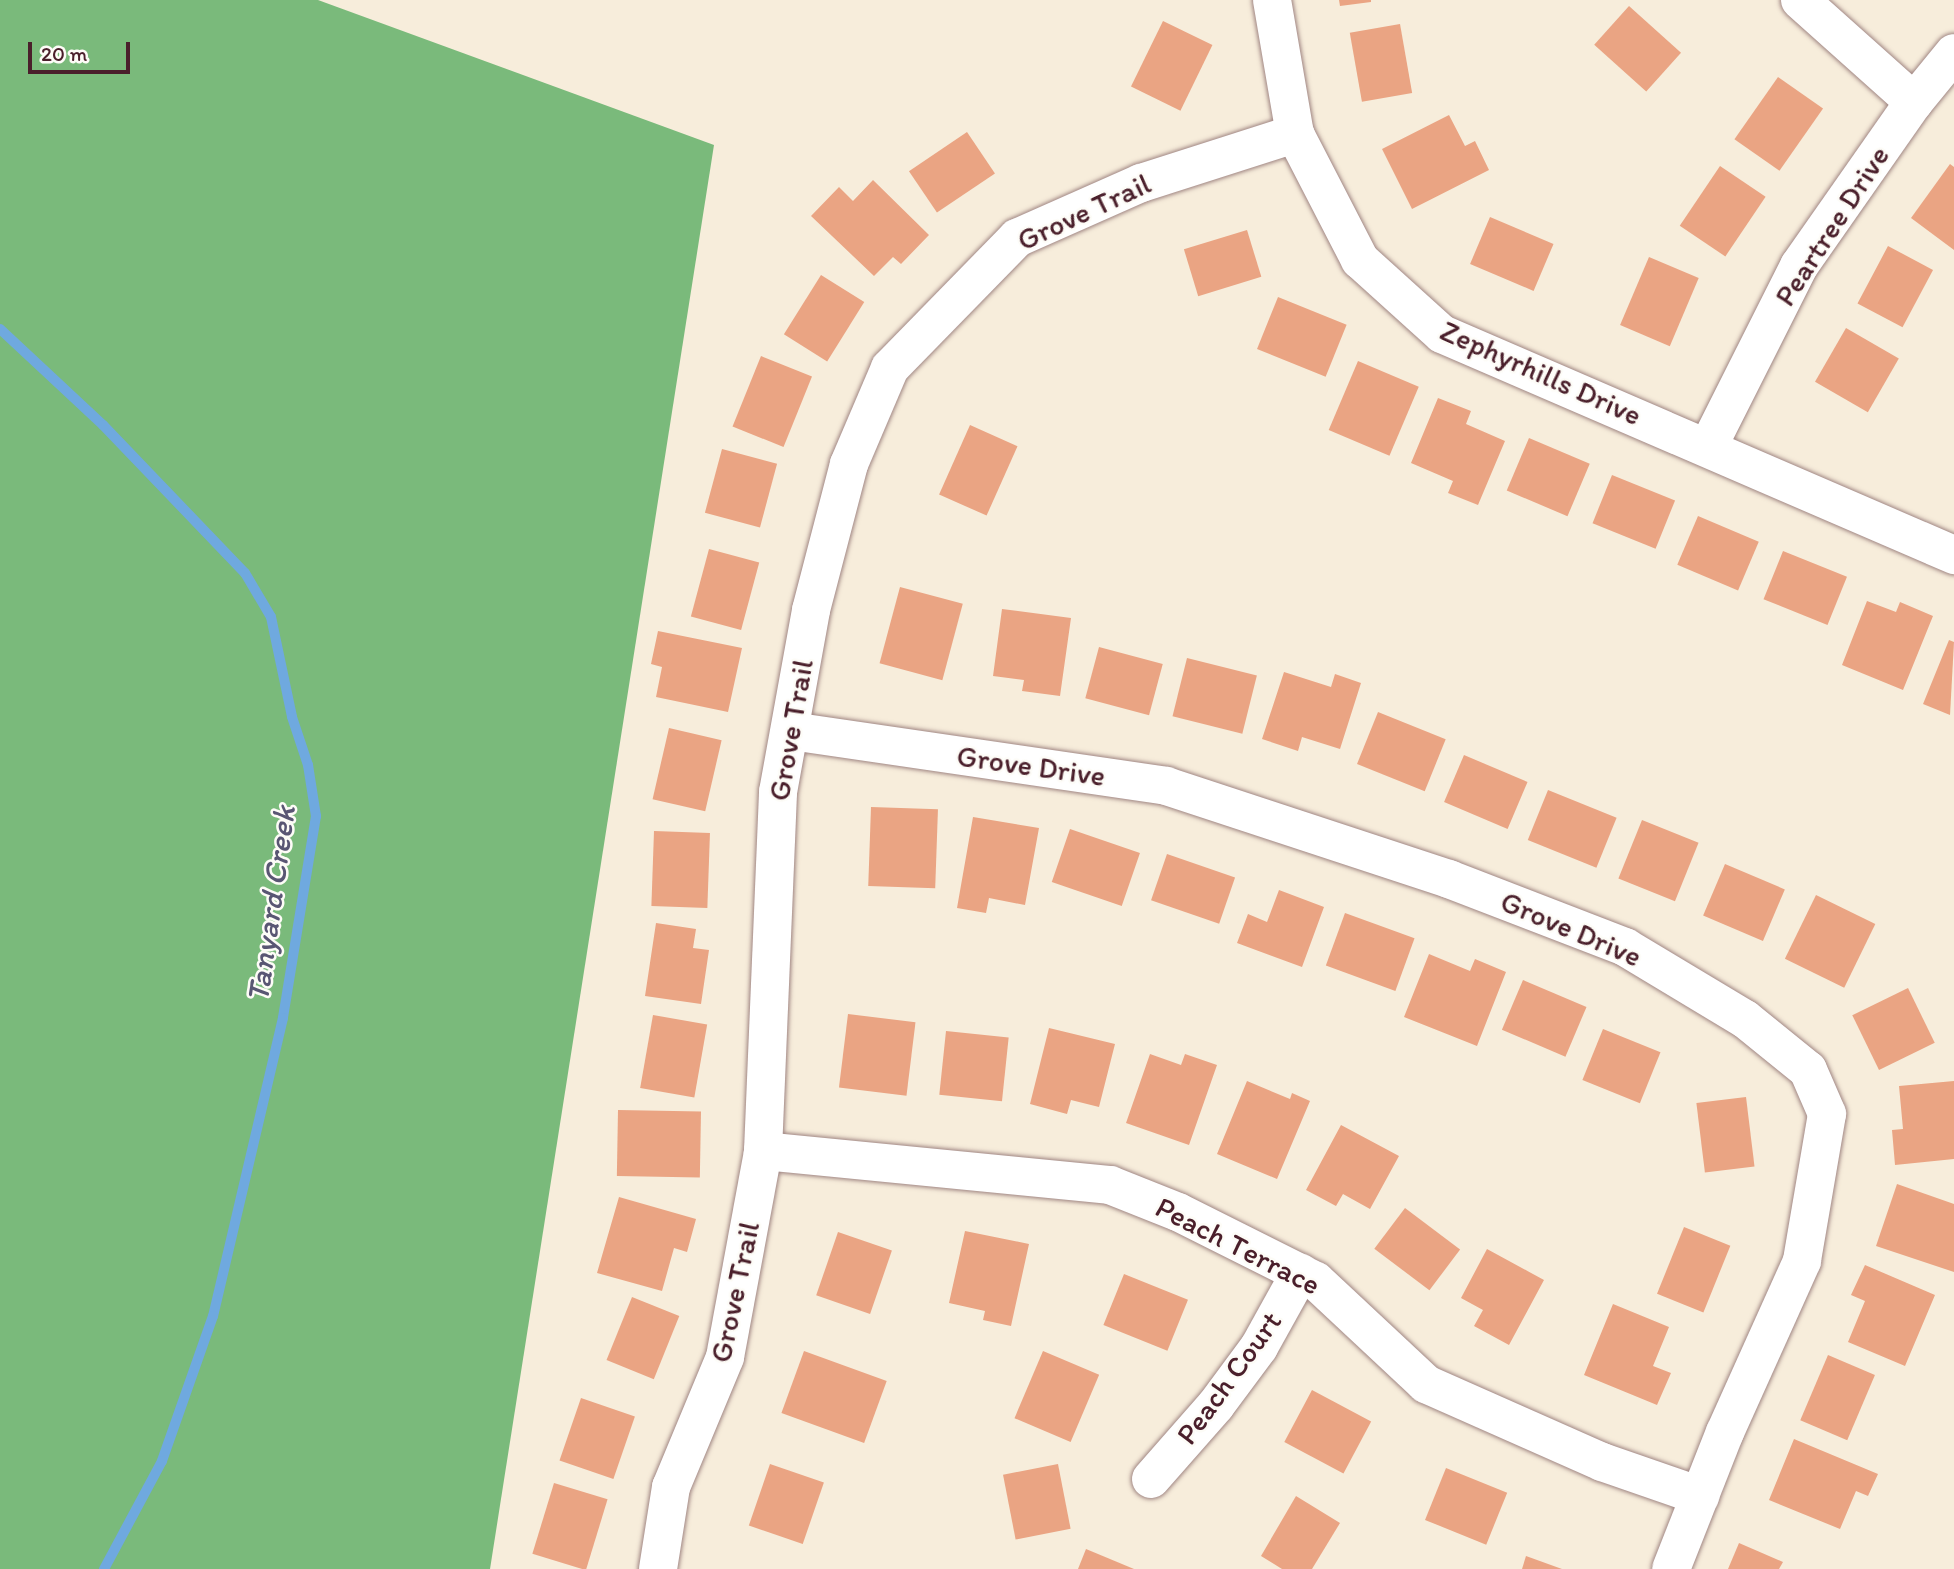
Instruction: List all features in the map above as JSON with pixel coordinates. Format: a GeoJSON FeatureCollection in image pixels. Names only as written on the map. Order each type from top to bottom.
{"type":"FeatureCollection","features":[{"type":"Feature","properties":{"kind":"street","name":"Zephyrhills Drive"},"geometry":{"type":"LineString","coordinates":[[1272,0],[1295,134],[1360,260],[1442,334],[1954,555]]}},
{"type":"Feature","properties":{"kind":"street"},"geometry":{"type":"LineString","coordinates":[[1800,0],[1914,102]]}},
{"type":"Feature","properties":{"kind":"street","name":"Peartree Drive"},"geometry":{"type":"LineString","coordinates":[[1708,447],[1799,266],[1914,102],[1954,53]]}},
{"type":"Feature","properties":{"kind":"street","name":"Grove Trail"},"geometry":{"type":"LineString","coordinates":[[658,1569],[671,1486],[725,1357],[763,1151],[778,792],[811,610],[849,464],[890,368],[1017,238],[1141,183],[1295,134]]}},
{"type":"Feature","properties":{"kind":"street","name":"Grove Drive"},"geometry":{"type":"LineString","coordinates":[[791,731],[1166,786],[1449,879],[1625,947],[1745,1019],[1808,1070],[1827,1114],[1802,1261],[1671,1569]]}},
{"type":"Feature","properties":{"kind":"street","name":"Peach Terrace"},"geometry":{"type":"LineString","coordinates":[[763,1151],[1110,1185],[1178,1212],[1316,1281],[1426,1384],[1602,1462],[1700,1496]]}},
{"type":"Feature","properties":{"kind":"street","name":"Peach Court"},"geometry":{"type":"LineString","coordinates":[[1151,1479],[1259,1347],[1300,1273]]}},
{"type":"Feature","properties":{"kind":"green space"},"geometry":{"type":"Polygon","coordinates":[[[0,0],[318,0],[714,145],[490,1569],[0,1569],[0,0]]]}},
{"type":"Feature","properties":{"kind":"building"},"geometry":{"type":"Polygon","coordinates":[[[1339,0],[1371,0],[1371,2],[1340,6],[1339,0]]]}},
{"type":"Feature","properties":{"kind":"building"},"geometry":{"type":"Polygon","coordinates":[[[1629,6],[1681,53],[1646,91],[1594,45],[1629,6]]]}},
{"type":"Feature","properties":{"kind":"building"},"geometry":{"type":"Polygon","coordinates":[[[1163,21],[1212,45],[1180,111],[1131,87],[1163,21]]]}},
{"type":"Feature","properties":{"kind":"building"},"geometry":{"type":"Polygon","coordinates":[[[1400,24],[1412,93],[1362,102],[1350,33],[1400,24]]]}},
{"type":"Feature","properties":{"kind":"building"},"geometry":{"type":"Polygon","coordinates":[[[1778,77],[1823,109],[1779,171],[1734,139],[1778,77]]]}},
{"type":"Feature","properties":{"kind":"building"},"geometry":{"type":"Polygon","coordinates":[[[1449,115],[1465,146],[1475,141],[1489,170],[1412,209],[1382,149],[1449,115]]]}},
{"type":"Feature","properties":{"kind":"building"},"geometry":{"type":"Polygon","coordinates":[[[967,132],[995,173],[937,213],[909,171],[967,132]]]}},
{"type":"Feature","properties":{"kind":"building"},"geometry":{"type":"Polygon","coordinates":[[[1950,164],[1954,167],[1954,250],[1911,218],[1950,164]]]}},
{"type":"Feature","properties":{"kind":"building"},"geometry":{"type":"Polygon","coordinates":[[[1720,166],[1766,197],[1725,256],[1680,226],[1720,166]]]}},
{"type":"Feature","properties":{"kind":"building"},"geometry":{"type":"Polygon","coordinates":[[[873,180],[929,235],[901,264],[893,257],[874,276],[811,216],[839,187],[853,201],[873,180]]]}},
{"type":"Feature","properties":{"kind":"building"},"geometry":{"type":"Polygon","coordinates":[[[1490,217],[1554,244],[1534,291],[1470,264],[1490,217]]]}},
{"type":"Feature","properties":{"kind":"building"},"geometry":{"type":"Polygon","coordinates":[[[1247,230],[1261,277],[1198,296],[1184,249],[1247,230]]]}},
{"type":"Feature","properties":{"kind":"building"},"geometry":{"type":"Polygon","coordinates":[[[1888,246],[1933,270],[1903,327],[1857,303],[1888,246]]]}},
{"type":"Feature","properties":{"kind":"building"},"geometry":{"type":"Polygon","coordinates":[[[1649,257],[1699,278],[1670,346],[1620,325],[1649,257]]]}},
{"type":"Feature","properties":{"kind":"building"},"geometry":{"type":"Polygon","coordinates":[[[821,275],[864,302],[827,361],[784,334],[821,275]]]}},
{"type":"Feature","properties":{"kind":"building"},"geometry":{"type":"Polygon","coordinates":[[[1278,297],[1347,325],[1326,377],[1257,349],[1278,297]]]}},
{"type":"Feature","properties":{"kind":"building"},"geometry":{"type":"Polygon","coordinates":[[[1846,328],[1899,358],[1868,412],[1815,382],[1846,328]]]}},
{"type":"Feature","properties":{"kind":"building"},"geometry":{"type":"Polygon","coordinates":[[[761,356],[812,377],[784,447],[733,426],[761,356]]]}},
{"type":"Feature","properties":{"kind":"building"},"geometry":{"type":"Polygon","coordinates":[[[1358,361],[1419,387],[1389,456],[1329,430],[1358,361]]]}},
{"type":"Feature","properties":{"kind":"building"},"geometry":{"type":"Polygon","coordinates":[[[1438,398],[1471,411],[1466,424],[1505,441],[1478,505],[1448,493],[1453,481],[1411,463],[1438,398]]]}},
{"type":"Feature","properties":{"kind":"building"},"geometry":{"type":"Polygon","coordinates":[[[970,425],[1018,446],[987,516],[939,494],[970,425]]]}},
{"type":"Feature","properties":{"kind":"building"},"geometry":{"type":"Polygon","coordinates":[[[1529,438],[1590,464],[1567,516],[1507,490],[1529,438]]]}},
{"type":"Feature","properties":{"kind":"building"},"geometry":{"type":"Polygon","coordinates":[[[722,449],[777,464],[760,528],[705,513],[722,449]]]}},
{"type":"Feature","properties":{"kind":"building"},"geometry":{"type":"Polygon","coordinates":[[[1612,475],[1675,500],[1656,549],[1593,523],[1612,475]]]}},
{"type":"Feature","properties":{"kind":"building"},"geometry":{"type":"Polygon","coordinates":[[[1698,516],[1759,542],[1738,591],[1677,565],[1698,516]]]}},
{"type":"Feature","properties":{"kind":"building"},"geometry":{"type":"Polygon","coordinates":[[[709,549],[759,562],[741,630],[691,617],[709,549]]]}},
{"type":"Feature","properties":{"kind":"building"},"geometry":{"type":"Polygon","coordinates":[[[1783,551],[1847,577],[1827,625],[1764,599],[1783,551]]]}},
{"type":"Feature","properties":{"kind":"building"},"geometry":{"type":"Polygon","coordinates":[[[900,587],[963,604],[942,680],[880,663],[900,587]]]}},
{"type":"Feature","properties":{"kind":"building"},"geometry":{"type":"Polygon","coordinates":[[[1867,601],[1896,612],[1900,602],[1933,616],[1903,690],[1842,665],[1867,601]]]}},
{"type":"Feature","properties":{"kind":"building"},"geometry":{"type":"Polygon","coordinates":[[[1002,609],[1071,618],[1060,696],[1022,691],[1024,680],[993,676],[1002,609]]]}},
{"type":"Feature","properties":{"kind":"building"},"geometry":{"type":"Polygon","coordinates":[[[658,631],[742,648],[728,712],[656,697],[662,667],[651,664],[658,631]]]}},
{"type":"Feature","properties":{"kind":"building"},"geometry":{"type":"Polygon","coordinates":[[[1949,640],[1954,642],[1950,715],[1923,704],[1949,640]]]}},
{"type":"Feature","properties":{"kind":"building"},"geometry":{"type":"Polygon","coordinates":[[[1099,647],[1163,664],[1149,715],[1085,698],[1099,647]]]}},
{"type":"Feature","properties":{"kind":"building"},"geometry":{"type":"Polygon","coordinates":[[[1187,658],[1257,675],[1242,734],[1172,716],[1187,658]]]}},
{"type":"Feature","properties":{"kind":"building"},"geometry":{"type":"Polygon","coordinates":[[[1284,672],[1331,687],[1335,674],[1361,683],[1340,749],[1302,737],[1298,751],[1262,739],[1284,672]]]}},
{"type":"Feature","properties":{"kind":"building"},"geometry":{"type":"Polygon","coordinates":[[[1378,712],[1446,739],[1425,791],[1357,764],[1378,712]]]}},
{"type":"Feature","properties":{"kind":"building"},"geometry":{"type":"Polygon","coordinates":[[[669,728],[722,740],[705,811],[653,799],[669,728]]]}},
{"type":"Feature","properties":{"kind":"building"},"geometry":{"type":"Polygon","coordinates":[[[1464,755],[1528,782],[1508,829],[1444,802],[1464,755]]]}},
{"type":"Feature","properties":{"kind":"building"},"geometry":{"type":"Polygon","coordinates":[[[1548,790],[1617,818],[1596,868],[1528,840],[1548,790]]]}},
{"type":"Feature","properties":{"kind":"building"},"geometry":{"type":"Polygon","coordinates":[[[871,807],[938,809],[935,888],[868,886],[871,807]]]}},
{"type":"Feature","properties":{"kind":"building"},"geometry":{"type":"Polygon","coordinates":[[[973,817],[1039,828],[1025,905],[989,898],[986,913],[957,908],[973,817]]]}},
{"type":"Feature","properties":{"kind":"building"},"geometry":{"type":"Polygon","coordinates":[[[1642,820],[1699,843],[1675,901],[1618,878],[1642,820]]]}},
{"type":"Feature","properties":{"kind":"building"},"geometry":{"type":"Polygon","coordinates":[[[1070,829],[1140,853],[1122,906],[1052,882],[1070,829]]]}},
{"type":"Feature","properties":{"kind":"building"},"geometry":{"type":"Polygon","coordinates":[[[654,831],[710,833],[707,908],[651,906],[654,831]]]}},
{"type":"Feature","properties":{"kind":"building"},"geometry":{"type":"Polygon","coordinates":[[[1167,854],[1235,877],[1219,924],[1151,900],[1167,854]]]}},
{"type":"Feature","properties":{"kind":"building"},"geometry":{"type":"Polygon","coordinates":[[[1725,864],[1785,889],[1763,941],[1703,916],[1725,864]]]}},
{"type":"Feature","properties":{"kind":"building"},"geometry":{"type":"Polygon","coordinates":[[[1279,890],[1324,907],[1302,967],[1237,943],[1248,914],[1267,922],[1279,890]]]}},
{"type":"Feature","properties":{"kind":"building"},"geometry":{"type":"Polygon","coordinates":[[[1816,895],[1875,924],[1844,988],[1785,959],[1816,895]]]}},
{"type":"Feature","properties":{"kind":"building"},"geometry":{"type":"Polygon","coordinates":[[[1345,913],[1415,938],[1395,991],[1326,966],[1345,913]]]}},
{"type":"Feature","properties":{"kind":"building"},"geometry":{"type":"Polygon","coordinates":[[[656,923],[696,929],[693,948],[709,950],[701,1004],[645,996],[656,923]]]}},
{"type":"Feature","properties":{"kind":"building"},"geometry":{"type":"Polygon","coordinates":[[[1429,954],[1470,971],[1475,959],[1506,972],[1477,1046],[1404,1017],[1429,954]]]}},
{"type":"Feature","properties":{"kind":"building"},"geometry":{"type":"Polygon","coordinates":[[[1523,980],[1587,1007],[1565,1057],[1502,1030],[1523,980]]]}},
{"type":"Feature","properties":{"kind":"building"},"geometry":{"type":"Polygon","coordinates":[[[1908,988],[1935,1043],[1879,1070],[1852,1015],[1908,988]]]}},
{"type":"Feature","properties":{"kind":"building"},"geometry":{"type":"Polygon","coordinates":[[[848,1014],[915,1022],[906,1096],[839,1087],[848,1014]]]}},
{"type":"Feature","properties":{"kind":"building"},"geometry":{"type":"Polygon","coordinates":[[[653,1015],[707,1025],[694,1097],[640,1088],[653,1015]]]}},
{"type":"Feature","properties":{"kind":"building"},"geometry":{"type":"Polygon","coordinates":[[[1049,1028],[1115,1044],[1099,1107],[1071,1100],[1067,1114],[1030,1104],[1049,1028]]]}},
{"type":"Feature","properties":{"kind":"building"},"geometry":{"type":"Polygon","coordinates":[[[1603,1029],[1660,1052],[1640,1103],[1582,1080],[1603,1029]]]}},
{"type":"Feature","properties":{"kind":"building"},"geometry":{"type":"Polygon","coordinates":[[[946,1031],[1009,1038],[1002,1101],[939,1095],[946,1031]]]}},
{"type":"Feature","properties":{"kind":"building"},"geometry":{"type":"Polygon","coordinates":[[[1150,1054],[1181,1065],[1185,1054],[1217,1065],[1189,1145],[1126,1123],[1150,1054]]]}},
{"type":"Feature","properties":{"kind":"building"},"geometry":{"type":"Polygon","coordinates":[[[1247,1081],[1290,1099],[1292,1093],[1310,1101],[1277,1179],[1217,1154],[1247,1081]]]}},
{"type":"Feature","properties":{"kind":"building"},"geometry":{"type":"Polygon","coordinates":[[[1954,1081],[1954,1159],[1895,1165],[1892,1130],[1903,1129],[1899,1086],[1954,1081]]]}},
{"type":"Feature","properties":{"kind":"building"},"geometry":{"type":"Polygon","coordinates":[[[1746,1097],[1755,1166],[1705,1173],[1696,1103],[1746,1097]]]}},
{"type":"Feature","properties":{"kind":"building"},"geometry":{"type":"Polygon","coordinates":[[[618,1110],[701,1111],[700,1177],[617,1176],[618,1110]]]}},
{"type":"Feature","properties":{"kind":"building"},"geometry":{"type":"Polygon","coordinates":[[[1341,1125],[1399,1156],[1370,1209],[1343,1194],[1336,1206],[1306,1190],[1341,1125]]]}},
{"type":"Feature","properties":{"kind":"building"},"geometry":{"type":"Polygon","coordinates":[[[1897,1184],[1954,1204],[1954,1272],[1876,1246],[1897,1184]]]}},
{"type":"Feature","properties":{"kind":"building"},"geometry":{"type":"Polygon","coordinates":[[[619,1197],[696,1219],[687,1252],[674,1248],[662,1291],[597,1273],[619,1197]]]}},
{"type":"Feature","properties":{"kind":"building"},"geometry":{"type":"Polygon","coordinates":[[[1405,1208],[1460,1250],[1429,1290],[1374,1249],[1405,1208]]]}},
{"type":"Feature","properties":{"kind":"building"},"geometry":{"type":"Polygon","coordinates":[[[1684,1227],[1730,1246],[1703,1312],[1657,1294],[1684,1227]]]}},
{"type":"Feature","properties":{"kind":"building"},"geometry":{"type":"Polygon","coordinates":[[[965,1231],[1029,1244],[1011,1326],[983,1320],[985,1311],[949,1303],[965,1231]]]}},
{"type":"Feature","properties":{"kind":"building"},"geometry":{"type":"Polygon","coordinates":[[[838,1232],[892,1251],[870,1314],[816,1295],[838,1232]]]}},
{"type":"Feature","properties":{"kind":"building"},"geometry":{"type":"Polygon","coordinates":[[[1487,1249],[1544,1280],[1509,1345],[1474,1326],[1483,1310],[1461,1298],[1487,1249]]]}},
{"type":"Feature","properties":{"kind":"building"},"geometry":{"type":"Polygon","coordinates":[[[1865,1265],[1935,1295],[1905,1366],[1848,1342],[1865,1301],[1851,1295],[1865,1265]]]}},
{"type":"Feature","properties":{"kind":"building"},"geometry":{"type":"Polygon","coordinates":[[[1124,1274],[1188,1300],[1167,1351],[1103,1325],[1124,1274]]]}},
{"type":"Feature","properties":{"kind":"building"},"geometry":{"type":"Polygon","coordinates":[[[632,1297],[679,1316],[654,1379],[607,1360],[632,1297]]]}},
{"type":"Feature","properties":{"kind":"building"},"geometry":{"type":"Polygon","coordinates":[[[1613,1304],[1669,1327],[1653,1366],[1671,1373],[1657,1405],[1584,1375],[1613,1304]]]}},
{"type":"Feature","properties":{"kind":"building"},"geometry":{"type":"Polygon","coordinates":[[[804,1351],[887,1381],[864,1443],[781,1413],[804,1351]]]}},
{"type":"Feature","properties":{"kind":"building"},"geometry":{"type":"Polygon","coordinates":[[[1043,1351],[1099,1375],[1071,1442],[1014,1418],[1043,1351]]]}},
{"type":"Feature","properties":{"kind":"building"},"geometry":{"type":"Polygon","coordinates":[[[1828,1355],[1875,1375],[1847,1440],[1800,1420],[1828,1355]]]}},
{"type":"Feature","properties":{"kind":"building"},"geometry":{"type":"Polygon","coordinates":[[[1312,1390],[1371,1421],[1343,1474],[1284,1442],[1312,1390]]]}},
{"type":"Feature","properties":{"kind":"building"},"geometry":{"type":"Polygon","coordinates":[[[581,1398],[635,1417],[613,1479],[560,1460],[581,1398]]]}},
{"type":"Feature","properties":{"kind":"building"},"geometry":{"type":"Polygon","coordinates":[[[1794,1439],[1878,1474],[1868,1496],[1856,1491],[1840,1529],[1769,1500],[1794,1439]]]}},
{"type":"Feature","properties":{"kind":"building"},"geometry":{"type":"Polygon","coordinates":[[[770,1464],[824,1483],[803,1544],[749,1525],[770,1464]]]}},
{"type":"Feature","properties":{"kind":"building"},"geometry":{"type":"Polygon","coordinates":[[[1058,1464],[1071,1529],[1016,1539],[1003,1475],[1058,1464]]]}},
{"type":"Feature","properties":{"kind":"building"},"geometry":{"type":"Polygon","coordinates":[[[1446,1468],[1507,1493],[1486,1545],[1425,1520],[1446,1468]]]}},
{"type":"Feature","properties":{"kind":"building"},"geometry":{"type":"Polygon","coordinates":[[[554,1483],[608,1499],[586,1569],[532,1554],[554,1483]]]}},
{"type":"Feature","properties":{"kind":"building"},"geometry":{"type":"Polygon","coordinates":[[[1296,1496],[1340,1523],[1312,1569],[1282,1569],[1261,1556],[1296,1496]]]}},
{"type":"Feature","properties":{"kind":"building"},"geometry":{"type":"Polygon","coordinates":[[[1739,1543],[1783,1562],[1779,1569],[1728,1569],[1739,1543]]]}},
{"type":"Feature","properties":{"kind":"building"},"geometry":{"type":"Polygon","coordinates":[[[1086,1549],[1134,1569],[1078,1569],[1086,1549]]]}},
{"type":"Feature","properties":{"kind":"building"},"geometry":{"type":"Polygon","coordinates":[[[1526,1556],[1562,1569],[1522,1569],[1526,1556]]]}},
{"type":"Feature","properties":{"kind":"waterway","name":"Tanyard Creek"},"geometry":{"type":"LineString","coordinates":[[0,329],[103,425],[245,573],[271,617],[292,717],[308,765],[316,816],[283,1018],[213,1316],[162,1461],[104,1569]]}}]}
